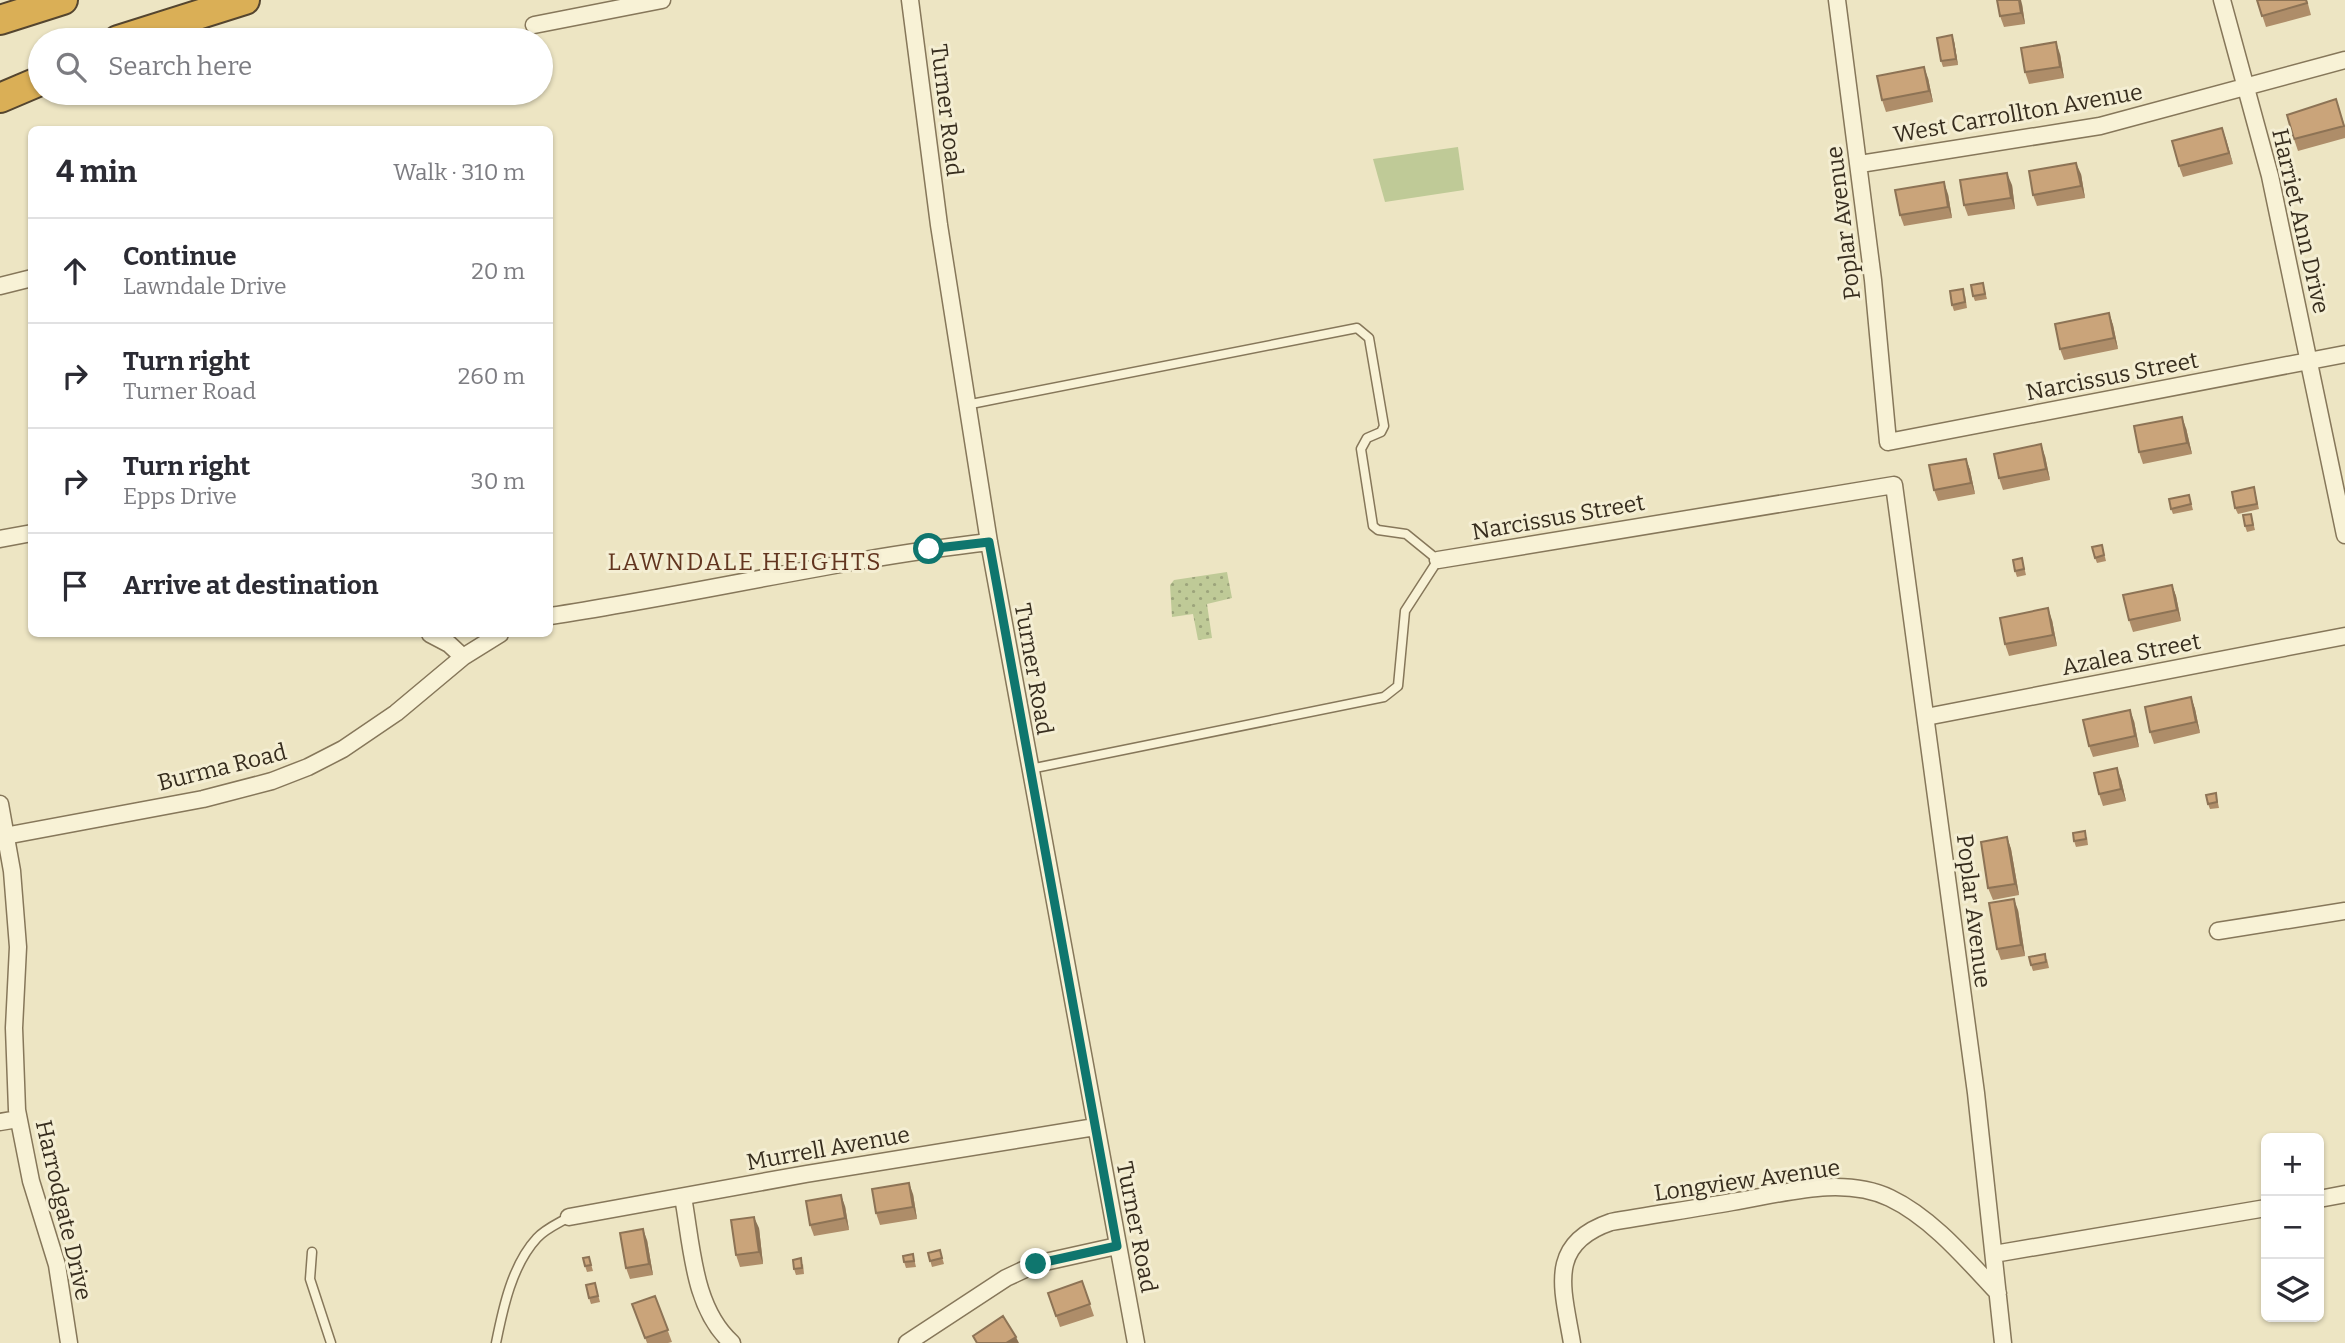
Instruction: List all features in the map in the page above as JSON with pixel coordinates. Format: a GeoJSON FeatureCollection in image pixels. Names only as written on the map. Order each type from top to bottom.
{"type":"FeatureCollection","features":[{"type":"Feature","properties":{"kind":"highway"},"geometry":{"type":"LineString","coordinates":[[0,20],[63,0]]}},
{"type":"Feature","properties":{"kind":"highway"},"geometry":{"type":"LineString","coordinates":[[158,28],[245,0]]}},
{"type":"Feature","properties":{"kind":"highway"},"geometry":{"type":"LineString","coordinates":[[163,28],[175,23]]}},
{"type":"Feature","properties":{"kind":"highway"},"geometry":{"type":"LineString","coordinates":[[0,77],[28,69]]}},
{"type":"Feature","properties":{"kind":"highway"},"geometry":{"type":"LineString","coordinates":[[0,98],[28,86]]}},
{"type":"Feature","properties":{"kind":"street"},"geometry":{"type":"LineString","coordinates":[[534,25],[662,0]]}},
{"type":"Feature","properties":{"kind":"street","name":"Turner Road"},"geometry":{"type":"LineString","coordinates":[[910,0],[939,225],[989,542],[1136,1343]]}},
{"type":"Feature","properties":{"kind":"street","name":"Poplar Avenue"},"geometry":{"type":"LineString","coordinates":[[1838,0],[1860,164],[1888,442]]}},
{"type":"Feature","properties":{"kind":"street","name":"Harriet Ann Drive"},"geometry":{"type":"LineString","coordinates":[[2222,0],[2270,176],[2345,535]]}},
{"type":"Feature","properties":{"kind":"street","name":"West Carrollton Avenue"},"geometry":{"type":"LineString","coordinates":[[1860,164],[2100,126],[2345,60]]}},
{"type":"Feature","properties":{"kind":"street"},"geometry":{"type":"LineString","coordinates":[[0,286],[28,279]]}},
{"type":"Feature","properties":{"kind":"street","name":"Narcissus Street"},"geometry":{"type":"LineString","coordinates":[[1888,442],[2345,354]]}},
{"type":"Feature","properties":{"kind":"street","name":"Poplar Avenue"},"geometry":{"type":"LineString","coordinates":[[1894,485],[1926,717],[2003,1343]]}},
{"type":"Feature","properties":{"kind":"street","name":"Narcissus Street"},"geometry":{"type":"LineString","coordinates":[[1438,560],[1894,485]]}},
{"type":"Feature","properties":{"kind":"street"},"geometry":{"type":"LineString","coordinates":[[0,539],[28,534]]}},
{"type":"Feature","properties":{"kind":"street"},"geometry":{"type":"LineString","coordinates":[[553,616],[656,600],[904,553],[989,542]]}},
{"type":"Feature","properties":{"kind":"street","name":"Azalea Street"},"geometry":{"type":"LineString","coordinates":[[1926,717],[2345,636]]}},
{"type":"Feature","properties":{"kind":"street"},"geometry":{"type":"LineString","coordinates":[[436,637],[450,644],[463,657]]}},
{"type":"Feature","properties":{"kind":"street","name":"Burma Road"},"geometry":{"type":"LineString","coordinates":[[3,836],[202,799],[272,782],[343,749],[396,713],[463,657],[495,637]]}},
{"type":"Feature","properties":{"kind":"street","name":"Harrodgate Drive"},"geometry":{"type":"LineString","coordinates":[[0,804],[18,947],[13,1028],[18,1119],[31,1181],[57,1265],[69,1343]]}},
{"type":"Feature","properties":{"kind":"street"},"geometry":{"type":"LineString","coordinates":[[2218,931],[2345,911]]}},
{"type":"Feature","properties":{"kind":"street"},"geometry":{"type":"LineString","coordinates":[[0,1122],[18,1119]]}},
{"type":"Feature","properties":{"kind":"street","name":"Murrell Avenue"},"geometry":{"type":"LineString","coordinates":[[569,1217],[1096,1127]]}},
{"type":"Feature","properties":{"kind":"street","name":"Longview Avenue"},"geometry":{"type":"LineString","coordinates":[[1572,1343],[1562,1270],[1572,1245],[1581,1235],[1611,1222],[1802,1190],[1845,1187],[1867,1190],[1896,1201],[1963,1255],[1998,1293]]}},
{"type":"Feature","properties":{"kind":"street"},"geometry":{"type":"LineString","coordinates":[[2324,1198],[2345,1194]]}},
{"type":"Feature","properties":{"kind":"street"},"geometry":{"type":"LineString","coordinates":[[683,1197],[702,1297],[712,1320],[732,1343]]}},
{"type":"Feature","properties":{"kind":"street"},"geometry":{"type":"LineString","coordinates":[[1994,1254],[2261,1209]]}},
{"type":"Feature","properties":{"kind":"street"},"geometry":{"type":"LineString","coordinates":[[907,1343],[1006,1278],[1036,1264],[1117,1246]]}},
{"type":"Feature","properties":{"kind":"lane"},"geometry":{"type":"LineString","coordinates":[[966,405],[1357,328],[1369,338],[1384,426],[1381,432],[1367,438],[1361,449],[1373,526],[1378,530],[1406,534],[1438,560],[1405,611],[1401,627],[1398,686],[1384,697],[1029,769]]}},
{"type":"Feature","properties":{"kind":"lane"},"geometry":{"type":"LineString","coordinates":[[496,1343],[504,1302],[526,1255],[538,1237],[569,1217]]}},
{"type":"Feature","properties":{"kind":"lane"},"geometry":{"type":"LineString","coordinates":[[312,1252],[310,1279],[331,1343]]}},
{"type":"Feature","properties":{"kind":"green space"},"geometry":{"type":"Polygon","coordinates":[[[1458,147],[1464,190],[1385,202],[1373,159],[1458,147]]]}},
{"type":"Feature","properties":{"kind":"green space"},"geometry":{"type":"Polygon","coordinates":[[[1227,572],[1232,598],[1207,604],[1212,638],[1198,640],[1193,614],[1172,617],[1170,585],[1174,580],[1227,572]]]}},
{"type":"Feature","properties":{"kind":"building"},"geometry":{"type":"Polygon","coordinates":[[[1997,0],[2019,0],[2021,13],[2000,16],[1997,0]]]}},
{"type":"Feature","properties":{"kind":"building"},"geometry":{"type":"Polygon","coordinates":[[[2257,0],[2306,0],[2307,3],[2262,16],[2257,0]]]}},
{"type":"Feature","properties":{"kind":"building"},"geometry":{"type":"Polygon","coordinates":[[[1952,35],[1956,59],[1941,61],[1937,38],[1952,35]]]}},
{"type":"Feature","properties":{"kind":"building"},"geometry":{"type":"Polygon","coordinates":[[[2056,42],[2060,67],[2025,72],[2021,48],[2056,42]]]}},
{"type":"Feature","properties":{"kind":"building"},"geometry":{"type":"Polygon","coordinates":[[[1924,67],[1929,91],[1882,100],[1877,76],[1924,67]]]}},
{"type":"Feature","properties":{"kind":"building"},"geometry":{"type":"Polygon","coordinates":[[[2336,99],[2344,126],[2294,139],[2287,115],[2336,99]]]}},
{"type":"Feature","properties":{"kind":"building"},"geometry":{"type":"Polygon","coordinates":[[[2222,128],[2229,153],[2179,166],[2172,141],[2222,128]]]}},
{"type":"Feature","properties":{"kind":"building"},"geometry":{"type":"Polygon","coordinates":[[[2076,163],[2081,186],[2033,195],[2029,171],[2076,163]]]}},
{"type":"Feature","properties":{"kind":"building"},"geometry":{"type":"Polygon","coordinates":[[[2007,173],[2011,198],[1964,205],[1960,180],[2007,173]]]}},
{"type":"Feature","properties":{"kind":"building"},"geometry":{"type":"Polygon","coordinates":[[[1944,182],[1948,207],[1900,215],[1895,190],[1944,182]]]}},
{"type":"Feature","properties":{"kind":"building"},"geometry":{"type":"Polygon","coordinates":[[[1983,283],[1985,294],[1973,296],[1971,285],[1983,283]]]}},
{"type":"Feature","properties":{"kind":"building"},"geometry":{"type":"Polygon","coordinates":[[[1963,289],[1965,302],[1952,305],[1950,291],[1963,289]]]}},
{"type":"Feature","properties":{"kind":"building"},"geometry":{"type":"Polygon","coordinates":[[[2109,313],[2114,338],[2060,349],[2055,324],[2109,313]]]}},
{"type":"Feature","properties":{"kind":"building"},"geometry":{"type":"Polygon","coordinates":[[[2182,417],[2187,443],[2139,452],[2134,426],[2182,417]]]}},
{"type":"Feature","properties":{"kind":"building"},"geometry":{"type":"Polygon","coordinates":[[[2041,444],[2046,469],[1999,478],[1994,454],[2041,444]]]}},
{"type":"Feature","properties":{"kind":"building"},"geometry":{"type":"Polygon","coordinates":[[[1966,459],[1971,483],[1934,490],[1929,465],[1966,459]]]}},
{"type":"Feature","properties":{"kind":"building"},"geometry":{"type":"Polygon","coordinates":[[[2254,487],[2257,504],[2235,508],[2232,492],[2254,487]]]}},
{"type":"Feature","properties":{"kind":"building"},"geometry":{"type":"Polygon","coordinates":[[[2189,495],[2191,504],[2171,509],[2169,499],[2189,495]]]}},
{"type":"Feature","properties":{"kind":"building"},"geometry":{"type":"Polygon","coordinates":[[[2251,514],[2253,525],[2245,526],[2243,515],[2251,514]]]}},
{"type":"Feature","properties":{"kind":"building"},"geometry":{"type":"Polygon","coordinates":[[[2102,545],[2104,555],[2095,558],[2092,547],[2102,545]]]}},
{"type":"Feature","properties":{"kind":"building"},"geometry":{"type":"Polygon","coordinates":[[[2022,558],[2024,569],[2015,571],[2013,560],[2022,558]]]}},
{"type":"Feature","properties":{"kind":"building"},"geometry":{"type":"Polygon","coordinates":[[[2172,585],[2177,610],[2129,620],[2123,595],[2172,585]]]}},
{"type":"Feature","properties":{"kind":"building"},"geometry":{"type":"Polygon","coordinates":[[[2048,608],[2053,635],[2005,644],[2000,618],[2048,608]]]}},
{"type":"Feature","properties":{"kind":"building"},"geometry":{"type":"Polygon","coordinates":[[[2191,697],[2196,722],[2150,732],[2145,707],[2191,697]]]}},
{"type":"Feature","properties":{"kind":"building"},"geometry":{"type":"Polygon","coordinates":[[[2130,710],[2135,736],[2089,746],[2083,720],[2130,710]]]}},
{"type":"Feature","properties":{"kind":"building"},"geometry":{"type":"Polygon","coordinates":[[[2117,768],[2121,789],[2099,794],[2094,773],[2117,768]]]}},
{"type":"Feature","properties":{"kind":"building"},"geometry":{"type":"Polygon","coordinates":[[[2216,793],[2217,802],[2208,804],[2206,795],[2216,793]]]}},
{"type":"Feature","properties":{"kind":"building"},"geometry":{"type":"Polygon","coordinates":[[[2085,831],[2086,839],[2074,841],[2073,833],[2085,831]]]}},
{"type":"Feature","properties":{"kind":"building"},"geometry":{"type":"Polygon","coordinates":[[[2007,837],[2015,884],[1988,888],[1981,842],[2007,837]]]}},
{"type":"Feature","properties":{"kind":"building"},"geometry":{"type":"Polygon","coordinates":[[[2014,899],[2021,945],[1997,949],[1989,903],[2014,899]]]}},
{"type":"Feature","properties":{"kind":"building"},"geometry":{"type":"Polygon","coordinates":[[[2045,954],[2046,962],[2031,965],[2029,957],[2045,954]]]}},
{"type":"Feature","properties":{"kind":"building"},"geometry":{"type":"Polygon","coordinates":[[[909,1183],[913,1207],[876,1213],[872,1189],[909,1183]]]}},
{"type":"Feature","properties":{"kind":"building"},"geometry":{"type":"Polygon","coordinates":[[[841,1195],[845,1218],[810,1225],[806,1201],[841,1195]]]}},
{"type":"Feature","properties":{"kind":"building"},"geometry":{"type":"Polygon","coordinates":[[[754,1217],[759,1252],[736,1255],[731,1220],[754,1217]]]}},
{"type":"Feature","properties":{"kind":"building"},"geometry":{"type":"Polygon","coordinates":[[[643,1229],[649,1264],[626,1268],[620,1233],[643,1229]]]}},
{"type":"Feature","properties":{"kind":"building"},"geometry":{"type":"Polygon","coordinates":[[[940,1250],[942,1258],[930,1261],[928,1253],[940,1250]]]}},
{"type":"Feature","properties":{"kind":"building"},"geometry":{"type":"Polygon","coordinates":[[[913,1254],[914,1261],[904,1262],[903,1256],[913,1254]]]}},
{"type":"Feature","properties":{"kind":"building"},"geometry":{"type":"Polygon","coordinates":[[[589,1257],[591,1265],[585,1266],[583,1258],[589,1257]]]}},
{"type":"Feature","properties":{"kind":"building"},"geometry":{"type":"Polygon","coordinates":[[[801,1258],[802,1268],[794,1269],[793,1260],[801,1258]]]}},
{"type":"Feature","properties":{"kind":"building"},"geometry":{"type":"Polygon","coordinates":[[[1082,1281],[1090,1304],[1056,1316],[1048,1293],[1082,1281]]]}},
{"type":"Feature","properties":{"kind":"building"},"geometry":{"type":"Polygon","coordinates":[[[595,1283],[598,1296],[589,1298],[586,1285],[595,1283]]]}},
{"type":"Feature","properties":{"kind":"building"},"geometry":{"type":"Polygon","coordinates":[[[655,1296],[668,1330],[645,1338],[632,1304],[655,1296]]]}},
{"type":"Feature","properties":{"kind":"building"},"geometry":{"type":"Polygon","coordinates":[[[1003,1316],[1016,1337],[1006,1343],[977,1343],[973,1336],[1003,1316]]]}},
{"type":"Feature","properties":{"kind":"district","name":"LAWNDALE HEIGHTS"},"geometry":{"type":"Point","coordinates":[745,562]}},
{"type":"Feature","properties":{"kind":"route"},"geometry":{"type":"LineString","coordinates":[[929,549],[989,542],[1117,1246],[1048,1259],[1036,1264]]}}]}
